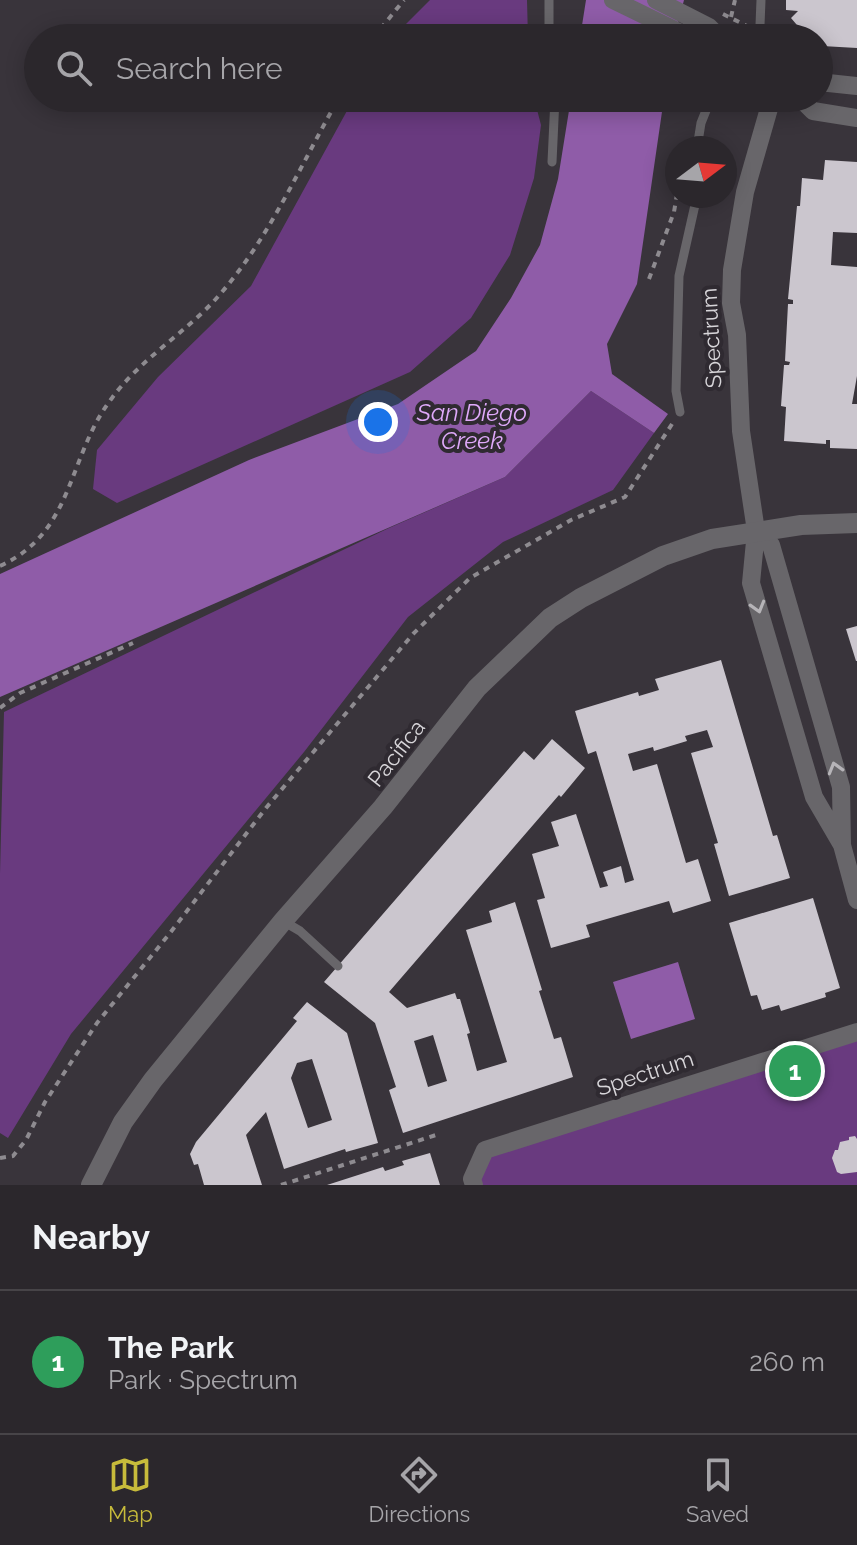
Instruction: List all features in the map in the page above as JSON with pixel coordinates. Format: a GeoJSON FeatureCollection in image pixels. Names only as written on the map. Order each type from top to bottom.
{"type":"FeatureCollection","features":[{"type":"Feature","properties":{"kind":"street"},"geometry":{"type":"LineString","coordinates":[[613,0],[662,24]]}},
{"type":"Feature","properties":{"kind":"street"},"geometry":{"type":"LineString","coordinates":[[656,0],[700,24]]}},
{"type":"Feature","properties":{"kind":"street"},"geometry":{"type":"LineString","coordinates":[[833,83],[857,86]]}},
{"type":"Feature","properties":{"kind":"street","name":"Spectrum"},"geometry":{"type":"LineString","coordinates":[[768,112],[745,192],[732,270],[731,303],[737,335],[741,431],[756,531],[751,583],[814,797],[842,845]]}},
{"type":"Feature","properties":{"kind":"street"},"geometry":{"type":"LineString","coordinates":[[819,112],[857,118]]}},
{"type":"Feature","properties":{"kind":"street","name":"Pacifica"},"geometry":{"type":"LineString","coordinates":[[91,1185],[123,1122],[153,1080],[283,921],[383,807],[477,688],[550,618],[581,598],[663,556],[712,539],[801,525],[857,523]]}},
{"type":"Feature","properties":{"kind":"street","name":"Spectrum"},"geometry":{"type":"LineString","coordinates":[[756,531],[771,545],[841,787],[842,845],[857,900]]}},
{"type":"Feature","properties":{"kind":"street","name":"Spectrum"},"geometry":{"type":"LineString","coordinates":[[474,1185],[472,1179],[485,1150],[857,1032]]}},
{"type":"Feature","properties":{"kind":"lane"},"geometry":{"type":"LineString","coordinates":[[549,0],[549,24]]}},
{"type":"Feature","properties":{"kind":"lane"},"geometry":{"type":"LineString","coordinates":[[760,24],[761,0]]}},
{"type":"Feature","properties":{"kind":"lane"},"geometry":{"type":"LineString","coordinates":[[552,162],[554,112]]}},
{"type":"Feature","properties":{"kind":"lane"},"geometry":{"type":"LineString","coordinates":[[699,136],[705,112]]}},
{"type":"Feature","properties":{"kind":"lane"},"geometry":{"type":"LineString","coordinates":[[680,412],[676,391],[679,276],[694,208]]}},
{"type":"Feature","properties":{"kind":"lane"},"geometry":{"type":"LineString","coordinates":[[283,921],[300,931],[338,966]]}},
{"type":"Feature","properties":{"kind":"path"},"geometry":{"type":"LineString","coordinates":[[384,24],[404,0]]}},
{"type":"Feature","properties":{"kind":"path"},"geometry":{"type":"LineString","coordinates":[[731,17],[735,0]]}},
{"type":"Feature","properties":{"kind":"path"},"geometry":{"type":"LineString","coordinates":[[0,566],[23,554],[43,537],[67,494],[86,443],[112,397],[213,302],[249,258],[270,226],[331,112]]}},
{"type":"Feature","properties":{"kind":"path"},"geometry":{"type":"LineString","coordinates":[[649,279],[675,208]]}},
{"type":"Feature","properties":{"kind":"path"},"geometry":{"type":"LineString","coordinates":[[0,1158],[13,1156],[26,1140],[45,1102],[97,1023],[266,808],[413,634],[470,578],[571,520],[625,497],[680,412]]}},
{"type":"Feature","properties":{"kind":"path"},"geometry":{"type":"LineString","coordinates":[[0,708],[20,693],[133,643]]}},
{"type":"Feature","properties":{"kind":"path"},"geometry":{"type":"LineString","coordinates":[[281,1185],[436,1135]]}},
{"type":"Feature","properties":{"kind":"shaded area"},"geometry":{"type":"Polygon","coordinates":[[[430,0],[527,0],[528,24],[406,24],[430,0]]]}},
{"type":"Feature","properties":{"kind":"shaded area"},"geometry":{"type":"Polygon","coordinates":[[[346,112],[538,112],[541,125],[534,178],[510,255],[471,318],[410,372],[117,503],[93,489],[97,450],[158,377],[251,286],[346,112]]]}},
{"type":"Feature","properties":{"kind":"shaded area"},"geometry":{"type":"Polygon","coordinates":[[[591,391],[654,433],[613,490],[503,542],[408,617],[304,752],[71,1034],[8,1138],[0,1133],[0,874],[4,712],[389,528],[505,477],[591,391]]]}},
{"type":"Feature","properties":{"kind":"shaded area"},"geometry":{"type":"Polygon","coordinates":[[[857,1032],[857,1185],[474,1185],[485,1150],[857,1032]]]}},
{"type":"Feature","properties":{"kind":"water"},"geometry":{"type":"Polygon","coordinates":[[[586,0],[684,0],[678,24],[582,24],[586,0]]]}},
{"type":"Feature","properties":{"kind":"water","name":"San Diego Creek"},"geometry":{"type":"Polygon","coordinates":[[[569,112],[662,112],[637,284],[607,344],[612,374],[668,414],[654,433],[591,391],[505,477],[0,697],[0,574],[249,460],[398,404],[476,351],[511,298],[540,245],[558,179],[569,112]]]}},
{"type":"Feature","properties":{"kind":"water"},"geometry":{"type":"Polygon","coordinates":[[[678,962],[695,1019],[631,1039],[613,982],[678,962]]]}},
{"type":"Feature","properties":{"kind":"building"},"geometry":{"type":"Polygon","coordinates":[[[786,0],[857,0],[857,48],[833,47],[833,24],[796,24],[791,18],[798,11],[786,10],[786,0]]]}},
{"type":"Feature","properties":{"kind":"building"},"geometry":{"type":"Polygon","coordinates":[[[825,160],[857,162],[857,233],[833,232],[831,265],[857,267],[857,376],[852,404],[857,404],[857,449],[830,448],[830,440],[826,440],[826,444],[784,441],[786,407],[781,406],[784,365],[790,362],[785,361],[788,304],[793,304],[793,300],[788,299],[797,206],[800,206],[802,178],[823,180],[825,160]]]}},
{"type":"Feature","properties":{"kind":"building"},"geometry":{"type":"Polygon","coordinates":[[[857,626],[857,661],[856,661],[846,629],[857,626]]]}},
{"type":"Feature","properties":{"kind":"building"},"geometry":{"type":"Polygon","coordinates":[[[721,660],[773,836],[777,835],[790,878],[729,896],[714,844],[718,843],[691,753],[713,747],[707,730],[685,736],[687,741],[654,751],[653,747],[628,754],[633,771],[657,764],[686,863],[698,859],[711,901],[673,913],[669,901],[586,925],[590,937],[551,948],[537,900],[545,898],[532,854],[559,846],[551,822],[576,814],[600,888],[608,886],[603,872],[621,866],[625,883],[634,880],[596,751],[588,754],[575,711],[638,692],[639,696],[659,690],[655,679],[721,660]]]}},
{"type":"Feature","properties":{"kind":"building"},"geometry":{"type":"Polygon","coordinates":[[[552,739],[585,768],[389,992],[407,1008],[455,993],[460,999],[470,1033],[467,1034],[477,1071],[507,1062],[466,930],[492,922],[489,911],[515,902],[554,1039],[561,1037],[573,1077],[403,1133],[389,1090],[396,1087],[375,1023],[324,982],[524,751],[534,760],[552,739]],[[433,1035],[414,1041],[428,1087],[447,1081],[433,1035]]]}},
{"type":"Feature","properties":{"kind":"building"},"geometry":{"type":"Polygon","coordinates":[[[813,898],[840,988],[825,993],[826,997],[781,1011],[779,1005],[762,1010],[757,995],[751,996],[729,923],[813,898]]]}},
{"type":"Feature","properties":{"kind":"building"},"geometry":{"type":"Polygon","coordinates":[[[307,1002],[347,1033],[378,1143],[346,1152],[345,1149],[284,1169],[266,1112],[246,1135],[262,1185],[204,1185],[198,1164],[194,1165],[190,1154],[196,1142],[297,1021],[293,1018],[307,1002]],[[312,1059],[297,1063],[291,1078],[308,1128],[332,1120],[312,1059]]]}},
{"type":"Feature","properties":{"kind":"building"},"geometry":{"type":"Polygon","coordinates":[[[855,1136],[857,1172],[841,1174],[837,1172],[832,1158],[840,1142],[855,1136]]]}},
{"type":"Feature","properties":{"kind":"building"},"geometry":{"type":"Polygon","coordinates":[[[430,1153],[440,1185],[327,1185],[383,1167],[385,1171],[404,1165],[402,1161],[430,1153]]]}},
{"type":"Feature","properties":{"kind":"place","name":"The Park"},"geometry":{"type":"Point","coordinates":[795,1071]}}]}
